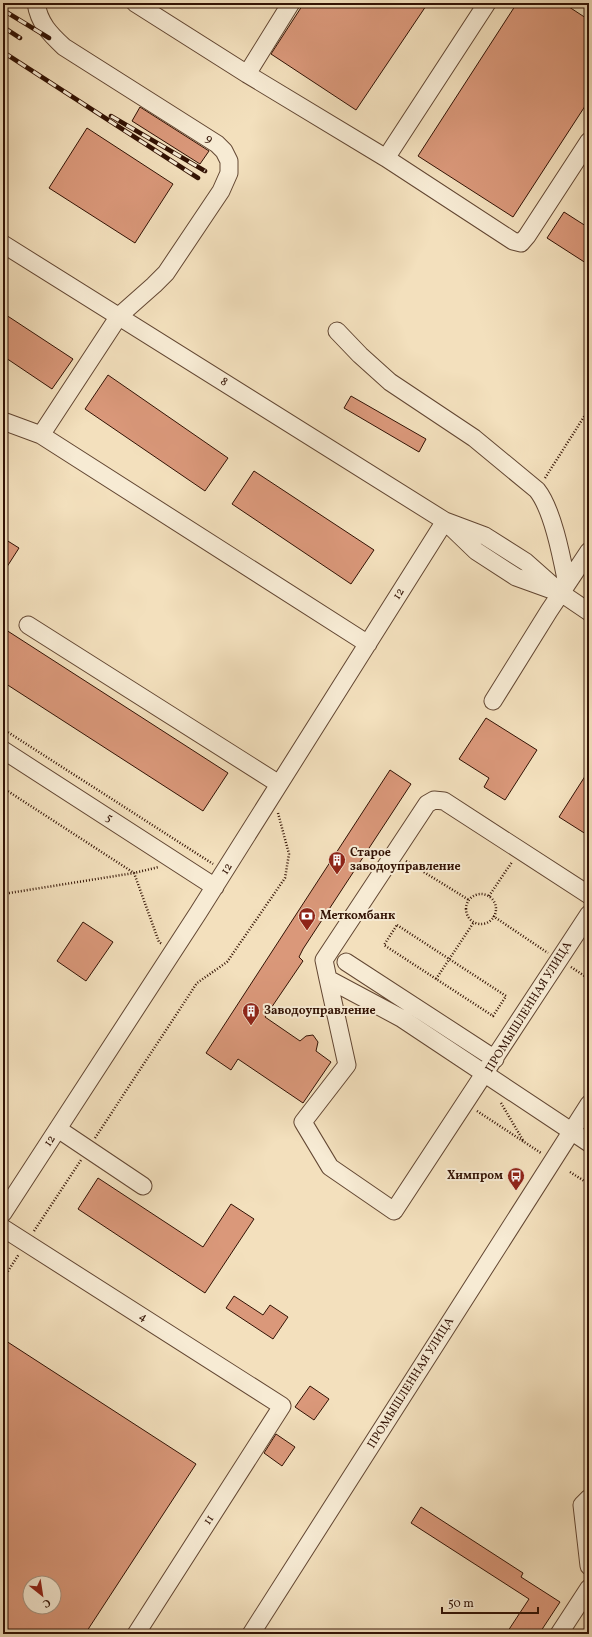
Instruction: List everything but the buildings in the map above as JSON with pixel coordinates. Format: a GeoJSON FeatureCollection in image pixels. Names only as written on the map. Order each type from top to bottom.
{"type":"FeatureCollection","features":[{"type":"Feature","properties":{"kind":"street","name":"9"},"geometry":{"type":"LineString","coordinates":[[36,3],[37,10],[46,30],[64,47],[217,144],[224,151],[229,161],[229,173],[221,192],[166,273],[119,316],[41,435]]}},
{"type":"Feature","properties":{"kind":"street"},"geometry":{"type":"LineString","coordinates":[[135,3],[247,74],[386,158],[513,241],[521,243],[527,236],[589,141]]}},
{"type":"Feature","properties":{"kind":"street"},"geometry":{"type":"LineString","coordinates":[[247,74],[291,3]]}},
{"type":"Feature","properties":{"kind":"street"},"geometry":{"type":"LineString","coordinates":[[386,158],[487,3]]}},
{"type":"Feature","properties":{"kind":"street","name":"8"},"geometry":{"type":"LineString","coordinates":[[3,244],[445,521],[485,536],[564,588],[589,612]]}},
{"type":"Feature","properties":{"kind":"street"},"geometry":{"type":"LineString","coordinates":[[337,331],[360,355],[390,382],[474,438],[537,490],[541,495],[558,543],[564,588]]}},
{"type":"Feature","properties":{"kind":"street"},"geometry":{"type":"LineString","coordinates":[[3,421],[41,435],[368,644]]}},
{"type":"Feature","properties":{"kind":"street","name":"12"},"geometry":{"type":"LineString","coordinates":[[3,1213],[225,872],[445,521]]}},
{"type":"Feature","properties":{"kind":"street"},"geometry":{"type":"LineString","coordinates":[[493,701],[589,551]]}},
{"type":"Feature","properties":{"kind":"street"},"geometry":{"type":"LineString","coordinates":[[28,625],[276,790]]}},
{"type":"Feature","properties":{"kind":"street","name":"5"},"geometry":{"type":"LineString","coordinates":[[3,750],[179,862],[215,887]]}},
{"type":"Feature","properties":{"kind":"street"},"geometry":{"type":"LineString","coordinates":[[328,979],[401,1018],[484,1074],[394,1211],[330,1167],[303,1122],[347,1065],[328,979],[324,960],[427,804],[434,800],[444,801],[589,896]]}},
{"type":"Feature","properties":{"kind":"street","name":"ПРОМЫШЛЕННАЯ УЛИЦА"},"geometry":{"type":"LineString","coordinates":[[589,914],[484,1074],[589,1143]]}},
{"type":"Feature","properties":{"kind":"street"},"geometry":{"type":"LineString","coordinates":[[346,962],[495,1059]]}},
{"type":"Feature","properties":{"kind":"street","name":"ПРОМЫШЛЕННАЯ УЛИЦА"},"geometry":{"type":"LineString","coordinates":[[251,1634],[571,1131],[586,1114]]}},
{"type":"Feature","properties":{"kind":"street"},"geometry":{"type":"LineString","coordinates":[[58,1129],[143,1186]]}},
{"type":"Feature","properties":{"kind":"street","name":"4"},"geometry":{"type":"LineString","coordinates":[[3,1228],[282,1406]]}},
{"type":"Feature","properties":{"kind":"street","name":"11"},"geometry":{"type":"LineString","coordinates":[[136,1634],[282,1406]]}},
{"type":"Feature","properties":{"kind":"street"},"geometry":{"type":"LineString","coordinates":[[589,1498],[582,1505],[589,1566]]}},
{"type":"Feature","properties":{"kind":"street"},"geometry":{"type":"LineString","coordinates":[[559,1634],[589,1588]]}},
{"type":"Feature","properties":{"kind":"path"},"geometry":{"type":"LineString","coordinates":[[537,490],[589,409]]}},
{"type":"Feature","properties":{"kind":"path"},"geometry":{"type":"LineString","coordinates":[[3,729],[225,872]]}},
{"type":"Feature","properties":{"kind":"path"},"geometry":{"type":"LineString","coordinates":[[3,788],[134,873],[159,942],[173,952]]}},
{"type":"Feature","properties":{"kind":"path"},"geometry":{"type":"LineString","coordinates":[[33,1233],[197,983],[227,962],[285,878],[290,854],[276,790]]}},
{"type":"Feature","properties":{"kind":"path"},"geometry":{"type":"LineString","coordinates":[[488,896],[520,850]]}},
{"type":"Feature","properties":{"kind":"path"},"geometry":{"type":"LineString","coordinates":[[394,854],[469,900]]}},
{"type":"Feature","properties":{"kind":"path"},"geometry":{"type":"LineString","coordinates":[[3,894],[134,873],[179,862]]}},
{"type":"Feature","properties":{"kind":"path"},"geometry":{"type":"LineString","coordinates":[[480,894],[488,896],[492,899],[496,907],[491,920],[483,923],[474,922],[470,919],[466,910],[469,900],[480,894]]}},
{"type":"Feature","properties":{"kind":"path"},"geometry":{"type":"LineString","coordinates":[[493,916],[589,979]]}},
{"type":"Feature","properties":{"kind":"path"},"geometry":{"type":"LineString","coordinates":[[436,979],[474,922]]}},
{"type":"Feature","properties":{"kind":"path"},"geometry":{"type":"LineString","coordinates":[[397,925],[449,959],[506,996],[493,1016],[384,945],[397,925]]}},
{"type":"Feature","properties":{"kind":"path"},"geometry":{"type":"LineString","coordinates":[[500,1102],[524,1142]]}},
{"type":"Feature","properties":{"kind":"path"},"geometry":{"type":"LineString","coordinates":[[465,1104],[542,1154]]}},
{"type":"Feature","properties":{"kind":"path"},"geometry":{"type":"LineString","coordinates":[[570,1172],[589,1184]]}},
{"type":"Feature","properties":{"kind":"path"},"geometry":{"type":"LineString","coordinates":[[3,1279],[20,1253]]}},
{"type":"Feature","properties":{"kind":"railway"},"geometry":{"type":"LineString","coordinates":[[3,10],[49,38]]}},
{"type":"Feature","properties":{"kind":"railway"},"geometry":{"type":"LineString","coordinates":[[3,27],[20,38]]}},
{"type":"Feature","properties":{"kind":"railway"},"geometry":{"type":"LineString","coordinates":[[3,52],[198,178]]}},
{"type":"Feature","properties":{"kind":"railway"},"geometry":{"type":"LineString","coordinates":[[111,116],[205,171]]}},
{"type":"Feature","properties":{"kind":"place","name":"Старое заводоуправление"},"geometry":{"type":"Point","coordinates":[337,875]}},
{"type":"Feature","properties":{"kind":"place","name":"Меткомбанк"},"geometry":{"type":"Point","coordinates":[307,931]}},
{"type":"Feature","properties":{"kind":"place","name":"Заводоуправление"},"geometry":{"type":"Point","coordinates":[251,1026]}},
{"type":"Feature","properties":{"kind":"place","name":"Химпром"},"geometry":{"type":"Point","coordinates":[516,1191]}}]}
